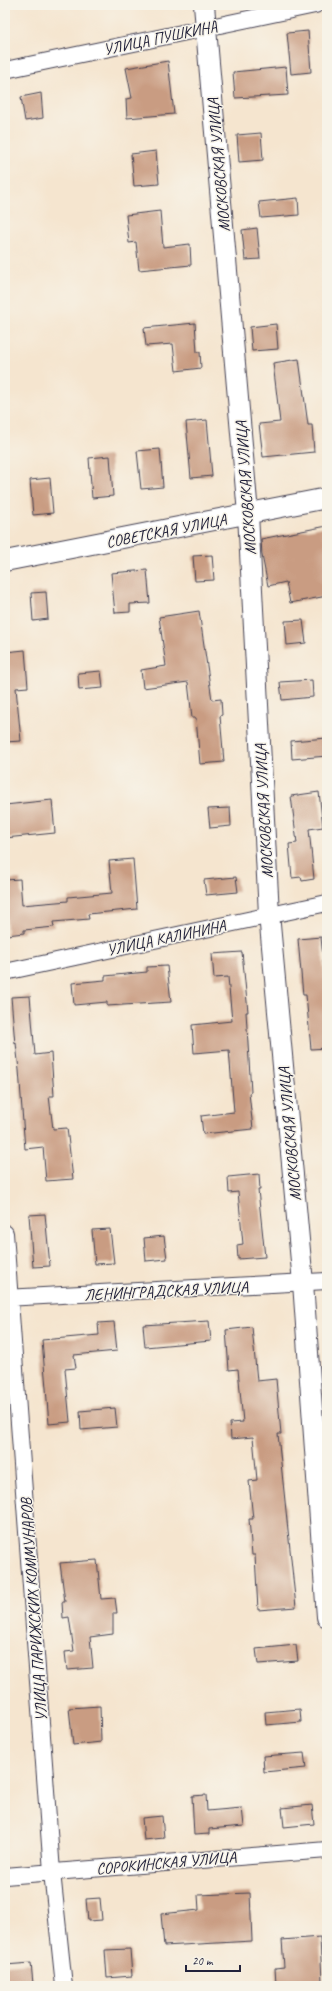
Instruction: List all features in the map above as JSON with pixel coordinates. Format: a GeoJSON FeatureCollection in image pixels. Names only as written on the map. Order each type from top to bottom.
{"type":"FeatureCollection","features":[{"type":"Feature","properties":{"kind":"street","name":"МОСКОВСКАЯ УЛИЦА"},"geometry":{"type":"LineString","coordinates":[[204,5],[248,514],[269,914],[303,1283],[327,1617]]}},
{"type":"Feature","properties":{"kind":"street","name":"УЛИЦА ПУШКИНА"},"geometry":{"type":"LineString","coordinates":[[5,70],[315,5]]}},
{"type":"Feature","properties":{"kind":"street","name":"СОВЕТСКАЯ УЛИЦА"},"geometry":{"type":"LineString","coordinates":[[5,561],[327,498]]}},
{"type":"Feature","properties":{"kind":"street","name":"УЛИЦА КАЛИНИНА"},"geometry":{"type":"LineString","coordinates":[[5,972],[269,914],[327,903]]}},
{"type":"Feature","properties":{"kind":"street","name":"УЛИЦА ПАРИЖСКИХ КОММУНАРОВ"},"geometry":{"type":"LineString","coordinates":[[5,1233],[8,1298],[52,1872],[64,1986]]}},
{"type":"Feature","properties":{"kind":"street","name":"ЛЕНИНГРАДСКАЯ УЛИЦА"},"geometry":{"type":"LineString","coordinates":[[8,1298],[327,1281]]}},
{"type":"Feature","properties":{"kind":"street","name":"СОРОКИНСКАЯ УЛИЦА"},"geometry":{"type":"LineString","coordinates":[[5,1876],[327,1850]]}},
{"type":"Feature","properties":{"kind":"building"},"geometry":{"type":"Polygon","coordinates":[[[308,31],[311,72],[291,74],[287,33],[308,31]]]}},
{"type":"Feature","properties":{"kind":"building"},"geometry":{"type":"Polygon","coordinates":[[[168,61],[174,114],[127,118],[126,99],[132,98],[126,68],[168,61]]]}},
{"type":"Feature","properties":{"kind":"building"},"geometry":{"type":"Polygon","coordinates":[[[286,67],[288,95],[235,98],[233,72],[286,67]]]}},
{"type":"Feature","properties":{"kind":"building"},"geometry":{"type":"Polygon","coordinates":[[[41,93],[43,118],[25,121],[21,97],[41,93]]]}},
{"type":"Feature","properties":{"kind":"building"},"geometry":{"type":"Polygon","coordinates":[[[261,133],[263,160],[239,162],[237,135],[261,133]]]}},
{"type":"Feature","properties":{"kind":"building"},"geometry":{"type":"Polygon","coordinates":[[[156,151],[159,184],[134,186],[131,154],[156,151]]]}},
{"type":"Feature","properties":{"kind":"building"},"geometry":{"type":"Polygon","coordinates":[[[298,198],[299,215],[261,218],[259,202],[298,198]]]}},
{"type":"Feature","properties":{"kind":"building"},"geometry":{"type":"Polygon","coordinates":[[[160,211],[163,247],[190,244],[191,265],[139,270],[136,242],[129,243],[126,215],[160,211]]]}},
{"type":"Feature","properties":{"kind":"building"},"geometry":{"type":"Polygon","coordinates":[[[257,228],[260,259],[245,260],[242,230],[257,228]]]}},
{"type":"Feature","properties":{"kind":"building"},"geometry":{"type":"Polygon","coordinates":[[[195,323],[197,352],[200,352],[201,368],[176,371],[173,344],[146,346],[144,328],[195,323]]]}},
{"type":"Feature","properties":{"kind":"building"},"geometry":{"type":"Polygon","coordinates":[[[276,324],[278,349],[252,351],[250,327],[276,324]]]}},
{"type":"Feature","properties":{"kind":"building"},"geometry":{"type":"Polygon","coordinates":[[[299,359],[308,425],[312,425],[314,452],[263,457],[259,424],[280,422],[273,363],[299,359]]]}},
{"type":"Feature","properties":{"kind":"building"},"geometry":{"type":"Polygon","coordinates":[[[207,420],[212,476],[191,478],[186,422],[207,420]]]}},
{"type":"Feature","properties":{"kind":"building"},"geometry":{"type":"Polygon","coordinates":[[[160,449],[163,487],[141,489],[137,451],[160,449]]]}},
{"type":"Feature","properties":{"kind":"building"},"geometry":{"type":"Polygon","coordinates":[[[110,456],[113,496],[92,498],[89,458],[110,456]]]}},
{"type":"Feature","properties":{"kind":"building"},"geometry":{"type":"Polygon","coordinates":[[[50,478],[53,513],[33,515],[30,480],[50,478]]]}},
{"type":"Feature","properties":{"kind":"building"},"geometry":{"type":"Polygon","coordinates":[[[327,526],[327,596],[290,603],[286,582],[268,586],[262,555],[261,539],[327,526]]]}},
{"type":"Feature","properties":{"kind":"building"},"geometry":{"type":"Polygon","coordinates":[[[212,555],[214,580],[195,581],[193,556],[212,555]]]}},
{"type":"Feature","properties":{"kind":"building"},"geometry":{"type":"Polygon","coordinates":[[[147,570],[150,603],[130,604],[130,612],[115,613],[111,573],[147,570]]]}},
{"type":"Feature","properties":{"kind":"building"},"geometry":{"type":"Polygon","coordinates":[[[46,592],[48,619],[33,621],[31,593],[46,592]]]}},
{"type":"Feature","properties":{"kind":"building"},"geometry":{"type":"Polygon","coordinates":[[[199,611],[212,700],[221,699],[222,715],[220,716],[224,762],[200,764],[196,718],[192,718],[188,682],[143,688],[141,670],[166,666],[159,617],[199,611]]]}},
{"type":"Feature","properties":{"kind":"building"},"geometry":{"type":"Polygon","coordinates":[[[303,620],[306,643],[287,645],[285,621],[303,620]]]}},
{"type":"Feature","properties":{"kind":"building"},"geometry":{"type":"Polygon","coordinates":[[[25,650],[28,687],[16,688],[21,741],[5,742],[5,652],[25,650]]]}},
{"type":"Feature","properties":{"kind":"building"},"geometry":{"type":"Polygon","coordinates":[[[101,671],[103,688],[79,690],[78,673],[101,671]]]}},
{"type":"Feature","properties":{"kind":"building"},"geometry":{"type":"Polygon","coordinates":[[[312,680],[313,697],[282,700],[280,682],[312,680]]]}},
{"type":"Feature","properties":{"kind":"building"},"geometry":{"type":"Polygon","coordinates":[[[327,738],[327,756],[292,759],[291,741],[327,738]]]}},
{"type":"Feature","properties":{"kind":"building"},"geometry":{"type":"Polygon","coordinates":[[[319,792],[323,827],[309,829],[314,879],[302,881],[301,877],[292,878],[289,844],[297,843],[291,796],[319,792]]]}},
{"type":"Feature","properties":{"kind":"building"},"geometry":{"type":"Polygon","coordinates":[[[52,800],[55,833],[5,838],[5,805],[52,800]]]}},
{"type":"Feature","properties":{"kind":"building"},"geometry":{"type":"Polygon","coordinates":[[[230,808],[231,826],[210,828],[208,809],[230,808]]]}},
{"type":"Feature","properties":{"kind":"building"},"geometry":{"type":"Polygon","coordinates":[[[133,859],[137,909],[88,914],[89,919],[53,922],[54,927],[24,930],[24,933],[7,935],[5,880],[20,879],[22,905],[68,901],[68,897],[112,893],[109,861],[133,859]]]}},
{"type":"Feature","properties":{"kind":"building"},"geometry":{"type":"Polygon","coordinates":[[[236,877],[238,892],[206,895],[204,880],[236,877]]]}},
{"type":"Feature","properties":{"kind":"building"},"geometry":{"type":"Polygon","coordinates":[[[321,937],[327,1002],[327,1048],[311,1049],[306,995],[303,995],[298,939],[321,937]]]}},
{"type":"Feature","properties":{"kind":"building"},"geometry":{"type":"Polygon","coordinates":[[[242,952],[248,1012],[246,1012],[251,1092],[249,1093],[253,1129],[203,1134],[201,1116],[234,1112],[229,1050],[194,1053],[192,1025],[232,1021],[228,977],[214,978],[212,954],[242,952]]]}},
{"type":"Feature","properties":{"kind":"building"},"geometry":{"type":"Polygon","coordinates":[[[167,966],[171,1002],[107,1006],[107,1002],[74,1005],[72,983],[105,980],[105,976],[147,972],[147,967],[167,966]]]}},
{"type":"Feature","properties":{"kind":"building"},"geometry":{"type":"Polygon","coordinates":[[[30,996],[35,1055],[51,1053],[54,1096],[49,1096],[53,1129],[67,1128],[73,1179],[46,1181],[43,1147],[25,1149],[19,1070],[11,997],[30,996]]]}},
{"type":"Feature","properties":{"kind":"building"},"geometry":{"type":"Polygon","coordinates":[[[259,1174],[260,1190],[258,1190],[265,1257],[238,1259],[237,1245],[243,1244],[238,1192],[229,1193],[228,1177],[259,1174]]]}},
{"type":"Feature","properties":{"kind":"building"},"geometry":{"type":"Polygon","coordinates":[[[45,1214],[50,1266],[33,1267],[29,1215],[45,1214]]]}},
{"type":"Feature","properties":{"kind":"building"},"geometry":{"type":"Polygon","coordinates":[[[110,1229],[114,1263],[95,1264],[92,1230],[110,1229]]]}},
{"type":"Feature","properties":{"kind":"building"},"geometry":{"type":"Polygon","coordinates":[[[164,1236],[167,1259],[146,1261],[144,1238],[164,1236]]]}},
{"type":"Feature","properties":{"kind":"building"},"geometry":{"type":"Polygon","coordinates":[[[209,1321],[211,1341],[145,1347],[143,1325],[209,1321]]]}},
{"type":"Feature","properties":{"kind":"building"},"geometry":{"type":"Polygon","coordinates":[[[114,1322],[117,1351],[74,1355],[76,1368],[65,1369],[70,1422],[49,1424],[42,1340],[99,1335],[98,1323],[114,1322]]]}},
{"type":"Feature","properties":{"kind":"building"},"geometry":{"type":"Polygon","coordinates":[[[252,1327],[257,1381],[276,1379],[281,1434],[278,1434],[296,1607],[258,1610],[255,1555],[252,1555],[249,1519],[253,1519],[249,1481],[257,1480],[253,1437],[231,1439],[230,1423],[243,1422],[238,1369],[229,1370],[226,1330],[252,1327]]]}},
{"type":"Feature","properties":{"kind":"building"},"geometry":{"type":"Polygon","coordinates":[[[115,1408],[117,1427],[81,1430],[80,1411],[115,1408]]]}},
{"type":"Feature","properties":{"kind":"building"},"geometry":{"type":"Polygon","coordinates":[[[97,1560],[101,1599],[115,1598],[117,1613],[113,1613],[113,1634],[90,1637],[93,1668],[67,1670],[65,1652],[74,1651],[69,1617],[63,1618],[62,1602],[65,1602],[60,1563],[97,1560]]]}},
{"type":"Feature","properties":{"kind":"building"},"geometry":{"type":"Polygon","coordinates":[[[296,1645],[298,1661],[258,1664],[256,1649],[296,1645]]]}},
{"type":"Feature","properties":{"kind":"building"},"geometry":{"type":"Polygon","coordinates":[[[100,1706],[101,1742],[73,1745],[69,1708],[100,1706]]]}},
{"type":"Feature","properties":{"kind":"building"},"geometry":{"type":"Polygon","coordinates":[[[300,1709],[301,1722],[266,1725],[265,1712],[300,1709]]]}},
{"type":"Feature","properties":{"kind":"building"},"geometry":{"type":"Polygon","coordinates":[[[304,1753],[306,1768],[264,1772],[263,1756],[304,1753]]]}},
{"type":"Feature","properties":{"kind":"building"},"geometry":{"type":"Polygon","coordinates":[[[206,1795],[207,1811],[242,1808],[244,1826],[209,1829],[209,1834],[194,1835],[192,1796],[206,1795]]]}},
{"type":"Feature","properties":{"kind":"building"},"geometry":{"type":"Polygon","coordinates":[[[312,1805],[314,1824],[284,1827],[282,1808],[312,1805]]]}},
{"type":"Feature","properties":{"kind":"building"},"geometry":{"type":"Polygon","coordinates":[[[162,1816],[164,1838],[144,1840],[142,1818],[162,1816]]]}},
{"type":"Feature","properties":{"kind":"building"},"geometry":{"type":"Polygon","coordinates":[[[250,1893],[252,1941],[164,1946],[161,1914],[199,1910],[198,1895],[250,1893]]]}},
{"type":"Feature","properties":{"kind":"building"},"geometry":{"type":"Polygon","coordinates":[[[100,1898],[102,1920],[88,1921],[86,1899],[100,1898]]]}},
{"type":"Feature","properties":{"kind":"building"},"geometry":{"type":"Polygon","coordinates":[[[320,1937],[322,1982],[276,1985],[275,1968],[284,1967],[282,1940],[320,1937]]]}},
{"type":"Feature","properties":{"kind":"building"},"geometry":{"type":"Polygon","coordinates":[[[130,1949],[132,1976],[107,1978],[105,1950],[130,1949]]]}},
{"type":"Feature","properties":{"kind":"building"},"geometry":{"type":"Polygon","coordinates":[[[31,1963],[33,1984],[5,1986],[5,1965],[31,1963]]]}}]}
